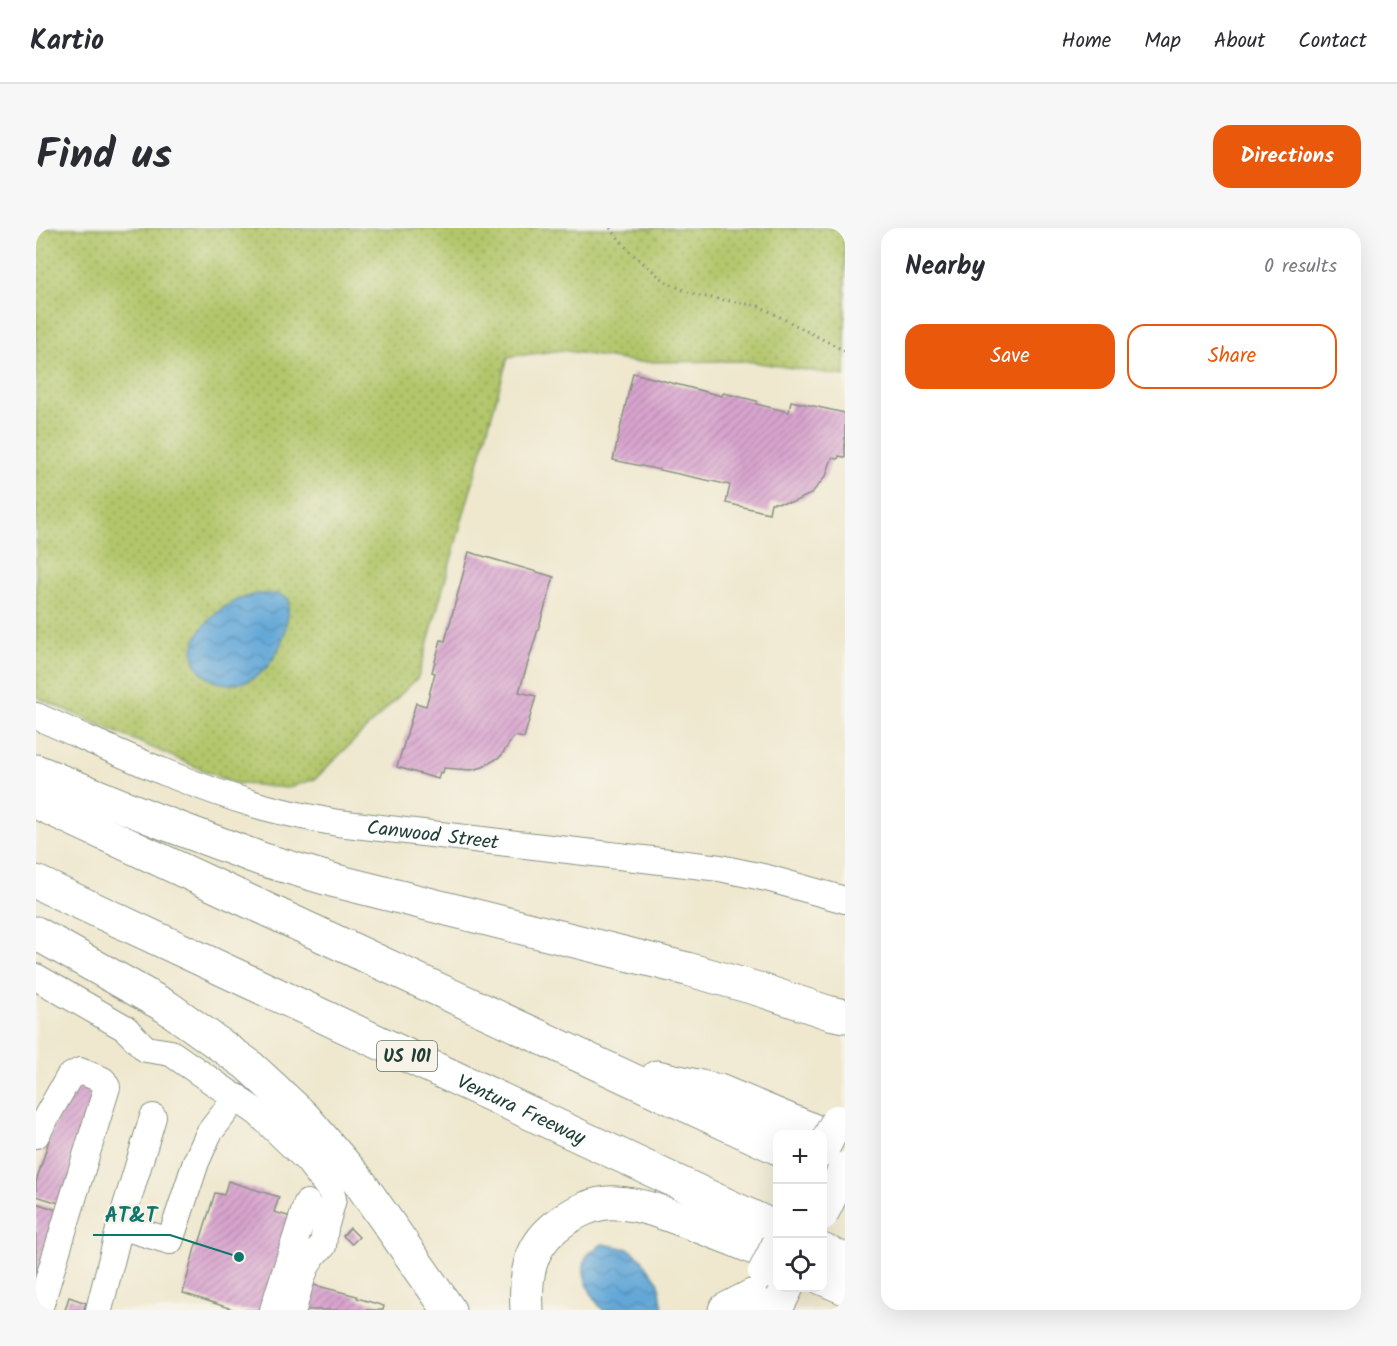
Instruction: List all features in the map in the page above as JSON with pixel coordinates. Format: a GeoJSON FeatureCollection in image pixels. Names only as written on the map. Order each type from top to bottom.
{"type":"FeatureCollection","features":[{"type":"Feature","properties":{"kind":"highway"},"geometry":{"type":"LineString","coordinates":[[36,771],[261,859],[332,880],[687,969],[845,1016]]}},
{"type":"Feature","properties":{"kind":"highway"},"geometry":{"type":"LineString","coordinates":[[36,802],[773,1146]]}},
{"type":"Feature","properties":{"kind":"highway","name":"Ventura Freeway"},"geometry":{"type":"LineString","coordinates":[[36,882],[773,1227]]}},
{"type":"Feature","properties":{"kind":"highway"},"geometry":{"type":"LineString","coordinates":[[36,933],[166,1007],[247,1064],[303,1116],[358,1180],[449,1310]]}},
{"type":"Feature","properties":{"kind":"highway"},"geometry":{"type":"LineString","coordinates":[[597,1064],[719,1091],[834,1128]]}},
{"type":"Feature","properties":{"kind":"highway"},"geometry":{"type":"LineString","coordinates":[[827,1171],[845,1180]]}},
{"type":"Feature","properties":{"kind":"highway"},"geometry":{"type":"LineString","coordinates":[[527,1310],[525,1284],[532,1259],[546,1235],[567,1217],[585,1208],[616,1202],[652,1209],[740,1241],[763,1286]]}},
{"type":"Feature","properties":{"kind":"highway"},"geometry":{"type":"LineString","coordinates":[[827,1252],[845,1260]]}},
{"type":"Feature","properties":{"kind":"highway"},"geometry":{"type":"LineString","coordinates":[[827,1280],[845,1288]]}},
{"type":"Feature","properties":{"kind":"main road"},"geometry":{"type":"LineString","coordinates":[[827,1141],[834,1128]]}},
{"type":"Feature","properties":{"kind":"main road"},"geometry":{"type":"LineString","coordinates":[[827,1204],[845,1168]]}},
{"type":"Feature","properties":{"kind":"street","name":"Canwood Street"},"geometry":{"type":"LineString","coordinates":[[36,716],[211,790],[258,806],[300,816],[338,823],[720,868],[767,878],[845,900]]}},
{"type":"Feature","properties":{"kind":"street"},"geometry":{"type":"LineString","coordinates":[[39,985],[125,1028],[146,1049],[171,1053],[258,1113],[308,1161],[331,1191],[333,1199],[323,1246],[315,1251],[302,1278],[293,1310]]}},
{"type":"Feature","properties":{"kind":"street"},"geometry":{"type":"LineString","coordinates":[[36,1135],[69,1077],[80,1071],[103,1080],[107,1087],[39,1310]]}},
{"type":"Feature","properties":{"kind":"street"},"geometry":{"type":"LineString","coordinates":[[120,1226],[170,1241],[196,1162],[210,1133],[237,1097]]}},
{"type":"Feature","properties":{"kind":"street"},"geometry":{"type":"LineString","coordinates":[[99,1310],[120,1226],[153,1117]]}},
{"type":"Feature","properties":{"kind":"street"},"geometry":{"type":"LineString","coordinates":[[273,1310],[307,1203]]}},
{"type":"Feature","properties":{"kind":"path"},"geometry":{"type":"LineString","coordinates":[[610,228],[630,252],[668,283],[695,295],[759,306],[845,351]]}},
{"type":"Feature","properties":{"kind":"green space"},"geometry":{"type":"Polygon","coordinates":[[[36,228],[845,228],[845,376],[746,361],[634,362],[562,350],[508,357],[418,677],[315,779],[287,788],[233,783],[36,697],[36,228]]]}},
{"type":"Feature","properties":{"kind":"water"},"geometry":{"type":"Polygon","coordinates":[[[258,594],[280,594],[289,599],[282,640],[267,667],[247,681],[227,684],[208,678],[196,665],[194,647],[204,626],[228,605],[241,598],[258,594]]]}},
{"type":"Feature","properties":{"kind":"water"},"geometry":{"type":"Polygon","coordinates":[[[602,1244],[629,1249],[640,1257],[659,1283],[663,1310],[603,1310],[591,1292],[584,1270],[587,1256],[602,1244]]]}},
{"type":"Feature","properties":{"kind":"building"},"geometry":{"type":"Polygon","coordinates":[[[633,373],[722,396],[723,393],[757,401],[756,404],[789,412],[791,401],[845,413],[845,457],[832,458],[826,476],[811,494],[793,502],[771,503],[769,513],[726,503],[730,485],[613,460],[633,373]]]}},
{"type":"Feature","properties":{"kind":"building"},"geometry":{"type":"Polygon","coordinates":[[[469,552],[554,577],[519,692],[536,696],[524,738],[514,736],[501,756],[483,767],[471,770],[444,768],[438,779],[397,767],[416,703],[426,706],[435,673],[432,672],[441,640],[445,641],[469,552]]]}},
{"type":"Feature","properties":{"kind":"building"},"geometry":{"type":"Polygon","coordinates":[[[76,1083],[101,1091],[65,1205],[36,1196],[36,1182],[60,1105],[67,1098],[71,1099],[76,1083]]]}},
{"type":"Feature","properties":{"kind":"building"},"geometry":{"type":"Polygon","coordinates":[[[228,1181],[279,1197],[274,1212],[298,1219],[269,1310],[235,1310],[183,1293],[196,1244],[199,1244],[215,1193],[224,1195],[228,1181]]]}},
{"type":"Feature","properties":{"kind":"building"},"geometry":{"type":"Polygon","coordinates":[[[36,1203],[63,1212],[36,1298],[36,1203]]]}},
{"type":"Feature","properties":{"kind":"building"},"geometry":{"type":"Polygon","coordinates":[[[350,1228],[359,1237],[352,1244],[343,1236],[350,1228]]]}},
{"type":"Feature","properties":{"kind":"building"},"geometry":{"type":"Polygon","coordinates":[[[310,1284],[357,1296],[357,1298],[384,1306],[383,1310],[302,1310],[310,1284]]]}},
{"type":"Feature","properties":{"kind":"building"},"geometry":{"type":"Polygon","coordinates":[[[69,1297],[86,1303],[84,1310],[65,1310],[69,1297]]]}},
{"type":"Feature","properties":{"kind":"place","name":"AT&T"},"geometry":{"type":"Point","coordinates":[239,1257]}}]}
